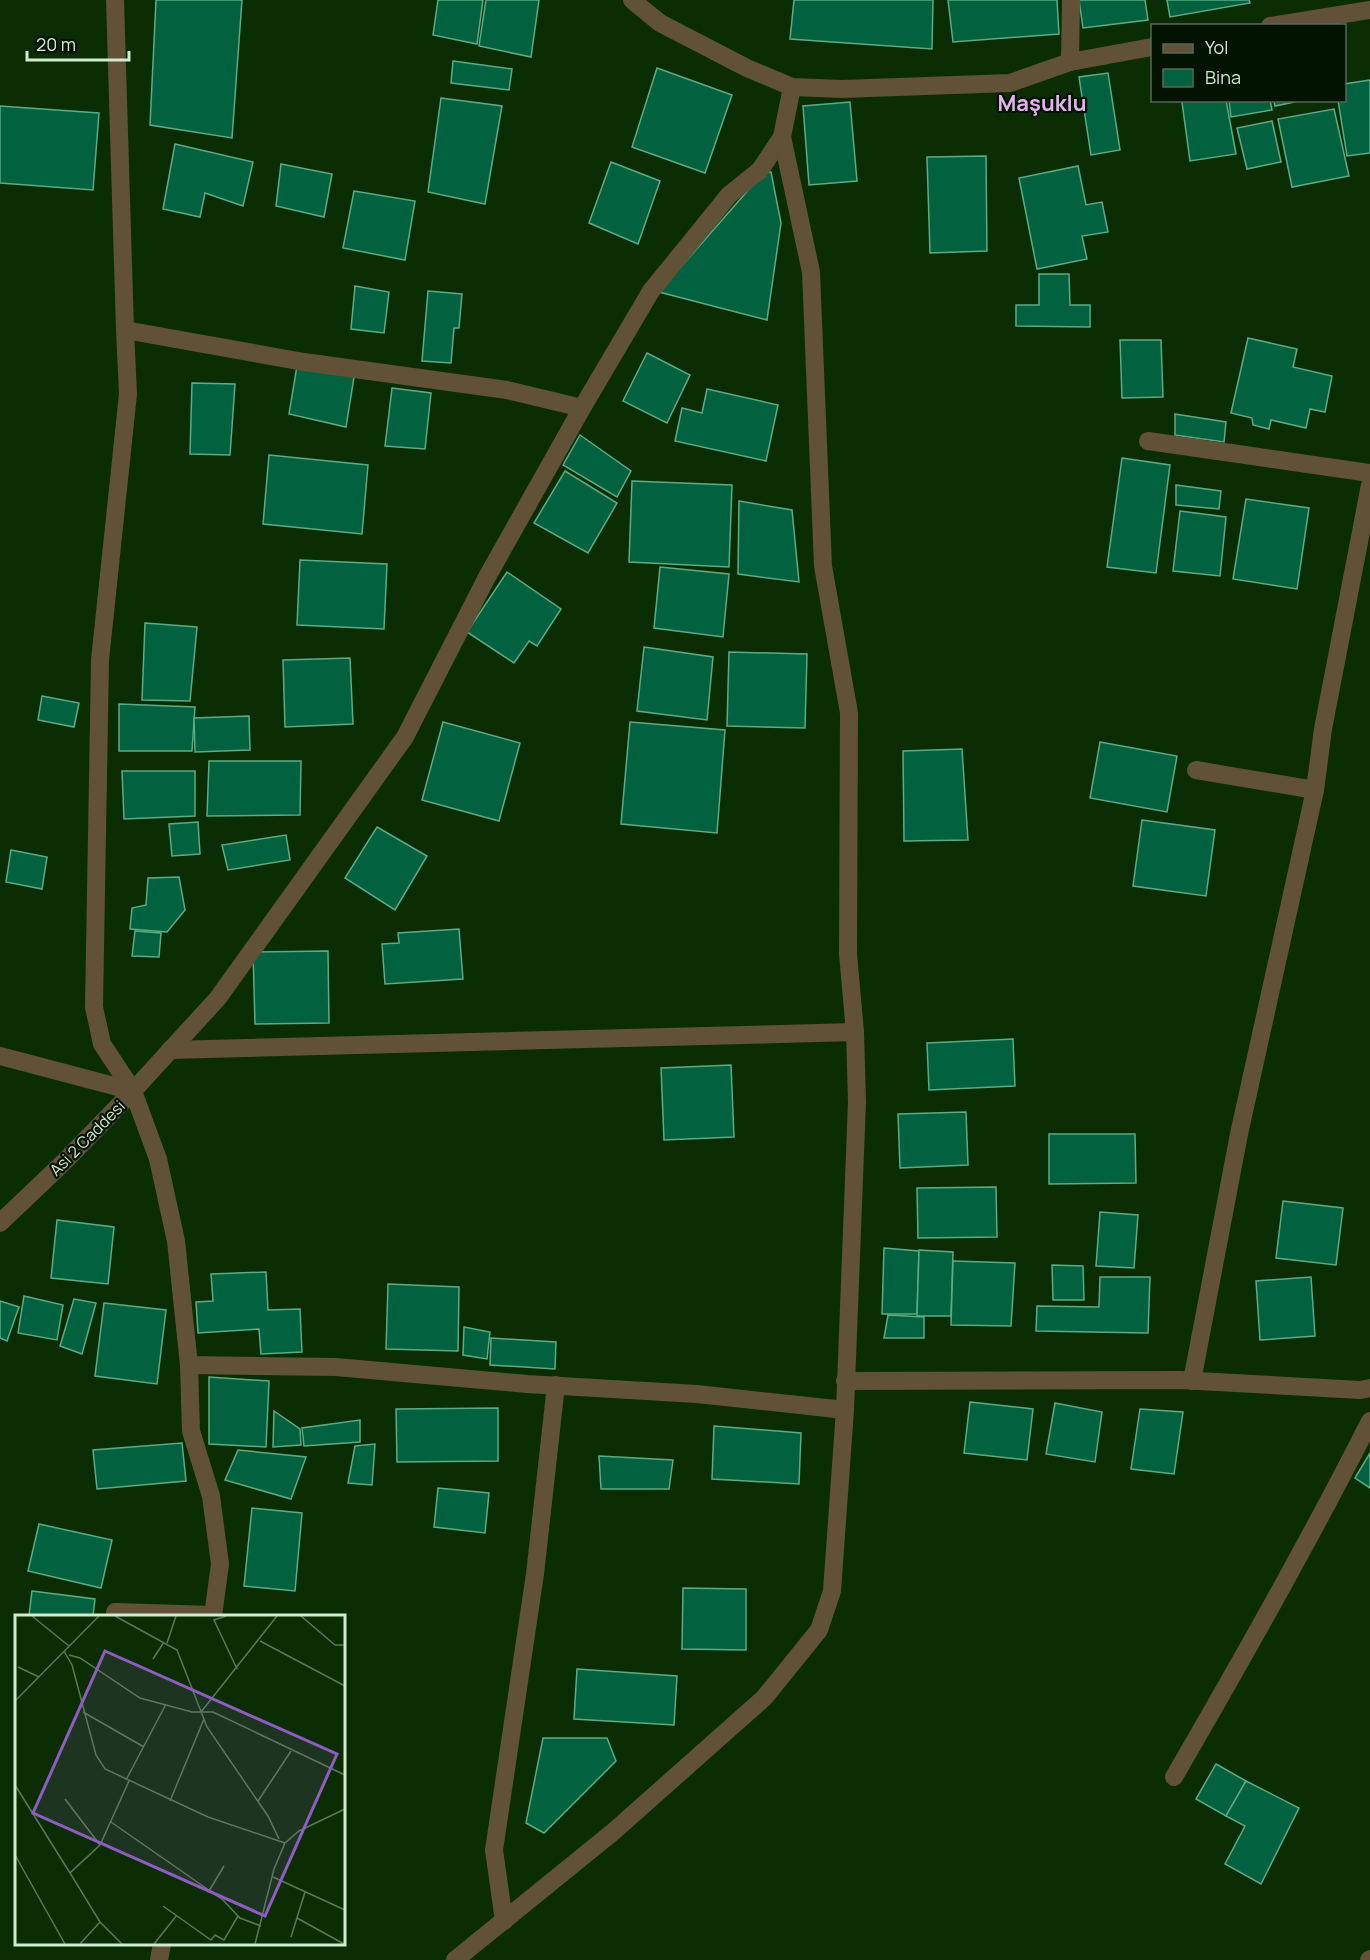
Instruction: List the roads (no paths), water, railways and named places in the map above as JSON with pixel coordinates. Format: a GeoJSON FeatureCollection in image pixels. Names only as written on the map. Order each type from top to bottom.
{"type":"FeatureCollection","features":[{"type":"Feature","properties":{"kind":"street"},"geometry":{"type":"LineString","coordinates":[[115,0],[124,330],[128,394],[100,660],[94,1007],[102,1044],[133,1091],[158,1159],[173,1230],[189,1365],[190,1431],[211,1496],[220,1564],[213,1615]]}},
{"type":"Feature","properties":{"kind":"street"},"geometry":{"type":"LineString","coordinates":[[632,0],[660,23],[747,68],[792,87],[842,89],[1010,83],[1070,62],[1151,47]]}},
{"type":"Feature","properties":{"kind":"street"},"geometry":{"type":"LineString","coordinates":[[1070,62],[1071,0]]}},
{"type":"Feature","properties":{"kind":"street"},"geometry":{"type":"LineString","coordinates":[[1282,24],[1370,10]]}},
{"type":"Feature","properties":{"kind":"street"},"geometry":{"type":"LineString","coordinates":[[455,1960],[613,1832],[764,1698],[819,1630],[832,1591],[845,1410],[857,1102],[855,1032],[848,954],[849,713],[823,566],[811,272],[782,137],[792,87]]}},
{"type":"Feature","properties":{"kind":"street","name":"Asi 2 Caddesi"},"geometry":{"type":"LineString","coordinates":[[0,1223],[133,1091],[218,998],[405,737],[488,578],[582,408],[651,291],[729,195],[760,170],[782,137]]}},
{"type":"Feature","properties":{"kind":"street"},"geometry":{"type":"LineString","coordinates":[[124,330],[304,362],[507,390],[582,408]]}},
{"type":"Feature","properties":{"kind":"street"},"geometry":{"type":"LineString","coordinates":[[1148,441],[1370,473]]}},
{"type":"Feature","properties":{"kind":"street"},"geometry":{"type":"LineString","coordinates":[[1192,1381],[1239,1134],[1315,790],[1323,729],[1370,485]]}},
{"type":"Feature","properties":{"kind":"street"},"geometry":{"type":"LineString","coordinates":[[1196,770],[1315,790]]}},
{"type":"Feature","properties":{"kind":"street"},"geometry":{"type":"LineString","coordinates":[[170,1050],[855,1032]]}},
{"type":"Feature","properties":{"kind":"street"},"geometry":{"type":"LineString","coordinates":[[0,1056],[133,1091]]}},
{"type":"Feature","properties":{"kind":"street"},"geometry":{"type":"LineString","coordinates":[[189,1365],[336,1368],[698,1394],[845,1410]]}},
{"type":"Feature","properties":{"kind":"street"},"geometry":{"type":"LineString","coordinates":[[845,1381],[1192,1381],[1360,1390],[1370,1388]]}},
{"type":"Feature","properties":{"kind":"street"},"geometry":{"type":"LineString","coordinates":[[504,1921],[494,1850],[535,1574],[556,1385]]}},
{"type":"Feature","properties":{"kind":"street"},"geometry":{"type":"LineString","coordinates":[[1174,1777],[1239,1665],[1370,1421]]}},
{"type":"Feature","properties":{"kind":"street"},"geometry":{"type":"LineString","coordinates":[[115,1612],[188,1615]]}},
{"type":"Feature","properties":{"kind":"street"},"geometry":{"type":"LineString","coordinates":[[159,1960],[162,1945]]}},
{"type":"Feature","properties":{"kind":"district","name":"Maşuklu"},"geometry":{"type":"Point","coordinates":[1042,103]}}]}
